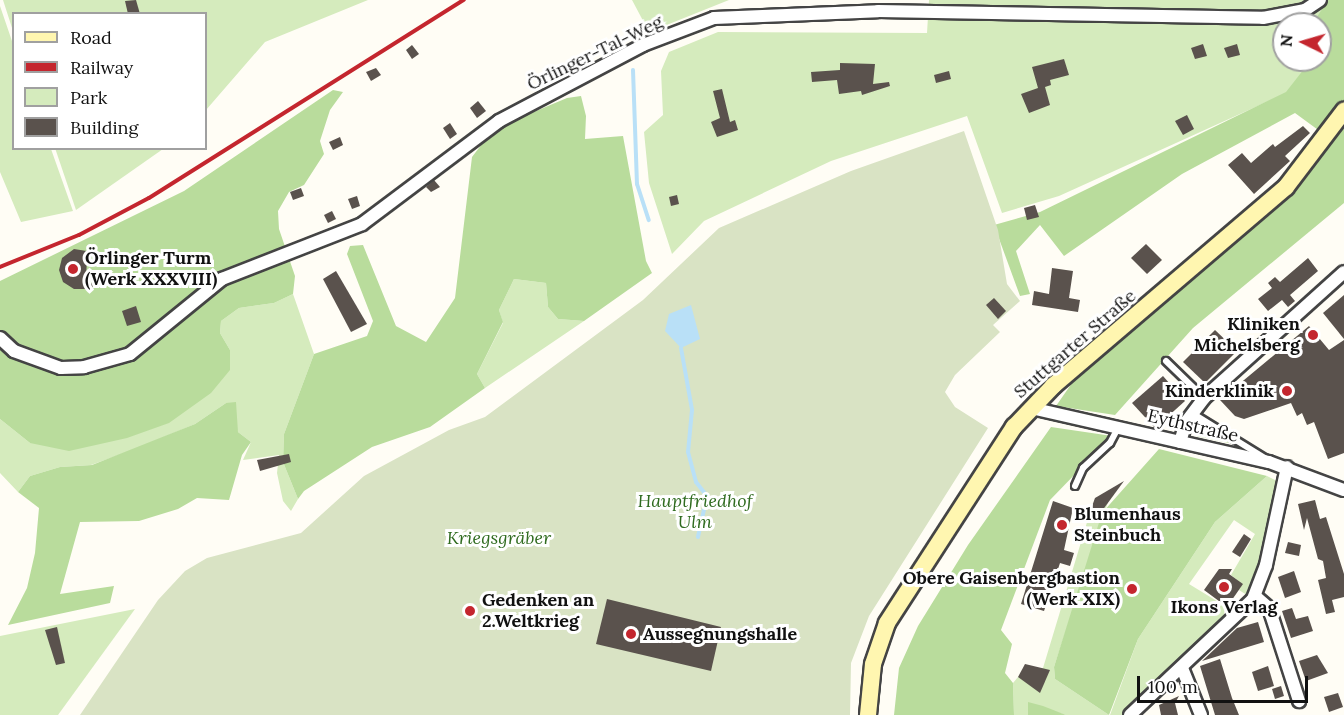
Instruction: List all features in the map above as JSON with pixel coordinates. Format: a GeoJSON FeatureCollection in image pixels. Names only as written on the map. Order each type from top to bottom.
{"type":"FeatureCollection","features":[{"type":"Feature","properties":{"kind":"main road","name":"Stuttgarter Straße"},"geometry":{"type":"LineString","coordinates":[[867,715],[873,664],[887,623],[1010,432],[1030,408],[1286,188],[1344,111]]}},
{"type":"Feature","properties":{"kind":"street","name":"Örlinger-Tal-Weg"},"geometry":{"type":"LineString","coordinates":[[0,339],[14,351],[61,368],[84,368],[130,354],[222,279],[362,224],[499,121],[643,45],[714,18],[878,11],[1263,18],[1305,10],[1320,0]]}},
{"type":"Feature","properties":{"kind":"street"},"geometry":{"type":"LineString","coordinates":[[1180,442],[1191,413],[1204,398],[1344,272]]}},
{"type":"Feature","properties":{"kind":"street","name":"Eythstraße"},"geometry":{"type":"LineString","coordinates":[[1030,408],[1269,462],[1344,490]]}},
{"type":"Feature","properties":{"kind":"street"},"geometry":{"type":"LineString","coordinates":[[1130,715],[1182,668],[1255,596],[1266,565],[1287,467]]}},
{"type":"Feature","properties":{"kind":"street"},"geometry":{"type":"LineString","coordinates":[[1255,596],[1269,608],[1299,701]]}},
{"type":"Feature","properties":{"kind":"street"},"geometry":{"type":"LineString","coordinates":[[1182,668],[1201,715]]}},
{"type":"Feature","properties":{"kind":"lane"},"geometry":{"type":"LineString","coordinates":[[1166,361],[1204,398]]}},
{"type":"Feature","properties":{"kind":"lane"},"geometry":{"type":"LineString","coordinates":[[1191,413],[1243,442],[1269,462]]}},
{"type":"Feature","properties":{"kind":"lane"},"geometry":{"type":"LineString","coordinates":[[1075,486],[1083,468],[1110,443],[1118,428]]}},
{"type":"Feature","properties":{"kind":"green space"},"geometry":{"type":"Polygon","coordinates":[[[3,0],[368,0],[265,42],[207,109],[207,12],[12,12],[12,28],[3,0]]]}},
{"type":"Feature","properties":{"kind":"green space"},"geometry":{"type":"Polygon","coordinates":[[[632,0],[729,0],[649,32],[632,0]]]}},
{"type":"Feature","properties":{"kind":"green space"},"geometry":{"type":"Polygon","coordinates":[[[929,0],[1329,0],[1327,12],[1272,12],[1272,72],[1306,72],[1293,90],[1059,196],[1002,213],[967,116],[831,161],[704,221],[672,254],[649,183],[644,132],[663,115],[661,71],[669,52],[718,32],[927,33],[929,0]]]}},
{"type":"Feature","properties":{"kind":"green space"},"geometry":{"type":"Polygon","coordinates":[[[1328,0],[1344,0],[1344,203],[1193,328],[1115,415],[1056,406],[1079,373],[1282,200],[1325,135],[1295,113],[1182,174],[1064,256],[1040,225],[1016,251],[1030,294],[1020,296],[994,225],[1040,212],[1286,92],[1302,72],[1332,72],[1332,12],[1320,12],[1328,0]]]}},
{"type":"Feature","properties":{"kind":"green space"},"geometry":{"type":"Polygon","coordinates":[[[0,6],[12,41],[12,150],[51,150],[73,211],[21,222],[0,172],[0,6]]]}},
{"type":"Feature","properties":{"kind":"green space"},"geometry":{"type":"Polygon","coordinates":[[[333,90],[343,92],[330,110],[320,141],[324,154],[304,185],[289,192],[278,211],[279,229],[295,276],[293,294],[274,303],[239,308],[221,321],[220,333],[230,350],[230,370],[211,393],[169,423],[127,438],[69,451],[30,443],[0,419],[0,281],[184,191],[333,90]]]}},
{"type":"Feature","properties":{"kind":"green space"},"geometry":{"type":"Polygon","coordinates":[[[581,96],[586,116],[585,139],[623,136],[646,261],[652,273],[584,321],[558,319],[548,307],[546,283],[514,279],[499,310],[503,322],[477,374],[485,388],[430,427],[372,447],[304,491],[298,499],[283,462],[284,434],[314,354],[367,336],[373,321],[347,254],[350,246],[363,245],[396,326],[426,342],[455,298],[472,157],[485,140],[517,119],[567,98],[581,96]]]}},
{"type":"Feature","properties":{"kind":"green space","name":"Hauptfriedhof Ulm"},"geometry":{"type":"Polygon","coordinates":[[[964,131],[998,230],[1007,284],[1020,301],[993,325],[1000,332],[955,375],[945,392],[955,407],[988,428],[869,616],[851,663],[850,715],[80,715],[158,600],[185,571],[207,558],[301,533],[364,476],[449,430],[485,417],[643,300],[719,228],[851,171],[964,131]]]}},
{"type":"Feature","properties":{"kind":"green space"},"geometry":{"type":"Polygon","coordinates":[[[56,150],[162,150],[76,210],[56,150]]]}},
{"type":"Feature","properties":{"kind":"green space"},"geometry":{"type":"Polygon","coordinates":[[[514,279],[546,283],[548,307],[558,319],[584,321],[485,388],[477,374],[503,323],[499,310],[514,279]]]}},
{"type":"Feature","properties":{"kind":"green space"},"geometry":{"type":"Polygon","coordinates":[[[293,294],[314,354],[284,434],[283,462],[298,499],[291,511],[283,501],[277,473],[279,455],[243,460],[251,442],[238,432],[226,403],[195,424],[135,449],[91,465],[60,467],[30,476],[18,492],[0,473],[0,419],[30,443],[230,350],[220,333],[221,321],[239,308],[274,303],[293,294]]]}},
{"type":"Feature","properties":{"kind":"green space"},"geometry":{"type":"Polygon","coordinates":[[[236,402],[238,432],[251,442],[242,455],[229,500],[197,498],[178,509],[139,521],[80,522],[60,594],[114,586],[110,603],[8,625],[27,588],[35,553],[39,508],[18,492],[30,476],[60,467],[92,465],[195,424],[226,403],[236,402]]]}},
{"type":"Feature","properties":{"kind":"green space"},"geometry":{"type":"Polygon","coordinates":[[[1201,426],[1229,441],[1228,443],[1196,436],[1195,429],[1201,426]]]}},
{"type":"Feature","properties":{"kind":"green space"},"geometry":{"type":"Polygon","coordinates":[[[1051,427],[1112,436],[1050,500],[1001,630],[1012,644],[1005,673],[1013,683],[1014,715],[894,715],[899,668],[918,626],[968,545],[1051,427]]]}},
{"type":"Feature","properties":{"kind":"green space"},"geometry":{"type":"Polygon","coordinates":[[[1159,449],[1267,476],[1215,522],[1138,639],[1109,715],[1055,679],[1054,667],[1102,513],[1159,449]]]}},
{"type":"Feature","properties":{"kind":"green space"},"geometry":{"type":"Polygon","coordinates":[[[1267,476],[1283,484],[1253,599],[1239,590],[1242,584],[1231,575],[1255,534],[1234,520],[1189,584],[1225,606],[1224,615],[1232,622],[1130,715],[1110,715],[1138,639],[1215,522],[1267,476]]]}},
{"type":"Feature","properties":{"kind":"green space"},"geometry":{"type":"Polygon","coordinates":[[[1108,502],[1054,667],[1055,679],[1109,715],[1066,715],[1028,703],[1028,715],[1014,715],[1013,683],[1018,677],[1043,668],[1091,509],[1102,511],[1108,502]]]}},
{"type":"Feature","properties":{"kind":"green space"},"geometry":{"type":"Polygon","coordinates":[[[135,609],[58,715],[0,715],[0,636],[135,609]]]}},
{"type":"Feature","properties":{"kind":"green space"},"geometry":{"type":"Polygon","coordinates":[[[1028,702],[1043,706],[1066,715],[1028,715],[1028,702]]]}},
{"type":"Feature","properties":{"kind":"water"},"geometry":{"type":"Polygon","coordinates":[[[691,305],[700,339],[681,348],[665,331],[669,314],[691,305]]]}},
{"type":"Feature","properties":{"kind":"building"},"geometry":{"type":"Polygon","coordinates":[[[136,0],[139,12],[128,12],[125,1],[136,0]]]}},
{"type":"Feature","properties":{"kind":"building"},"geometry":{"type":"Polygon","coordinates":[[[1203,44],[1207,56],[1195,59],[1191,48],[1203,44]]]}},
{"type":"Feature","properties":{"kind":"building"},"geometry":{"type":"Polygon","coordinates":[[[1237,44],[1240,55],[1228,58],[1224,48],[1237,44]]]}},
{"type":"Feature","properties":{"kind":"building"},"geometry":{"type":"Polygon","coordinates":[[[412,45],[419,54],[412,59],[406,50],[412,45]]]}},
{"type":"Feature","properties":{"kind":"building"},"geometry":{"type":"Polygon","coordinates":[[[1064,59],[1069,75],[1050,80],[1051,85],[1045,87],[1050,105],[1029,113],[1021,94],[1038,88],[1032,67],[1064,59]]]}},
{"type":"Feature","properties":{"kind":"building"},"geometry":{"type":"Polygon","coordinates":[[[840,63],[875,64],[873,84],[889,82],[890,86],[862,95],[861,91],[839,94],[837,80],[812,82],[811,72],[840,70],[840,63]]]}},
{"type":"Feature","properties":{"kind":"building"},"geometry":{"type":"Polygon","coordinates":[[[376,68],[381,75],[371,81],[366,72],[376,68]]]}},
{"type":"Feature","properties":{"kind":"building"},"geometry":{"type":"Polygon","coordinates":[[[949,71],[951,79],[936,83],[934,75],[949,71]]]}},
{"type":"Feature","properties":{"kind":"building"},"geometry":{"type":"Polygon","coordinates":[[[722,89],[730,122],[735,120],[738,130],[717,137],[711,122],[720,118],[713,91],[722,89]]]}},
{"type":"Feature","properties":{"kind":"building"},"geometry":{"type":"Polygon","coordinates":[[[478,101],[486,111],[477,118],[470,108],[478,101]]]}},
{"type":"Feature","properties":{"kind":"building"},"geometry":{"type":"Polygon","coordinates":[[[1187,115],[1194,129],[1183,135],[1175,121],[1187,115]]]}},
{"type":"Feature","properties":{"kind":"building"},"geometry":{"type":"Polygon","coordinates":[[[450,123],[457,134],[450,139],[443,128],[450,123]]]}},
{"type":"Feature","properties":{"kind":"building"},"geometry":{"type":"Polygon","coordinates":[[[1303,126],[1310,133],[1285,156],[1290,161],[1254,194],[1228,165],[1242,153],[1251,163],[1273,144],[1275,147],[1303,126]]]}},
{"type":"Feature","properties":{"kind":"building"},"geometry":{"type":"Polygon","coordinates":[[[340,137],[343,145],[333,150],[329,142],[340,137]]]}},
{"type":"Feature","properties":{"kind":"building"},"geometry":{"type":"Polygon","coordinates":[[[434,180],[440,187],[431,192],[426,187],[434,180]]]}},
{"type":"Feature","properties":{"kind":"building"},"geometry":{"type":"Polygon","coordinates":[[[301,188],[304,196],[293,200],[290,192],[301,188]]]}},
{"type":"Feature","properties":{"kind":"building"},"geometry":{"type":"Polygon","coordinates":[[[677,195],[679,204],[671,206],[669,197],[677,195]]]}},
{"type":"Feature","properties":{"kind":"building"},"geometry":{"type":"Polygon","coordinates":[[[357,196],[360,206],[352,209],[348,199],[357,196]]]}},
{"type":"Feature","properties":{"kind":"building"},"geometry":{"type":"Polygon","coordinates":[[[1035,205],[1039,217],[1027,220],[1024,208],[1035,205]]]}},
{"type":"Feature","properties":{"kind":"building"},"geometry":{"type":"Polygon","coordinates":[[[332,211],[336,219],[328,223],[324,215],[332,211]]]}},
{"type":"Feature","properties":{"kind":"building"},"geometry":{"type":"Polygon","coordinates":[[[1146,244],[1162,260],[1147,274],[1131,258],[1146,244]]]}},
{"type":"Feature","properties":{"kind":"building","name":"Örlinger Turm (Werk XXXVIII)"},"geometry":{"type":"Polygon","coordinates":[[[74,249],[93,252],[87,260],[86,277],[94,286],[89,289],[74,289],[63,282],[59,270],[62,258],[74,249]]]}},
{"type":"Feature","properties":{"kind":"building"},"geometry":{"type":"Polygon","coordinates":[[[1308,258],[1318,271],[1290,295],[1295,301],[1288,307],[1282,300],[1268,311],[1258,299],[1272,288],[1268,283],[1275,277],[1280,282],[1308,258]]]}},
{"type":"Feature","properties":{"kind":"building"},"geometry":{"type":"Polygon","coordinates":[[[1052,268],[1073,271],[1069,298],[1080,300],[1078,312],[1032,305],[1034,291],[1049,294],[1052,268]]]}},
{"type":"Feature","properties":{"kind":"building"},"geometry":{"type":"Polygon","coordinates":[[[336,271],[367,324],[351,332],[323,279],[336,271]]]}},
{"type":"Feature","properties":{"kind":"building"},"geometry":{"type":"Polygon","coordinates":[[[1344,295],[1344,339],[1323,313],[1344,295]]]}},
{"type":"Feature","properties":{"kind":"building"},"geometry":{"type":"Polygon","coordinates":[[[994,298],[1006,311],[998,319],[986,305],[994,298]]]}},
{"type":"Feature","properties":{"kind":"building"},"geometry":{"type":"Polygon","coordinates":[[[136,306],[141,322],[127,326],[122,311],[136,306]]]}},
{"type":"Feature","properties":{"kind":"building","name":"Kinderklinik"},"geometry":{"type":"Polygon","coordinates":[[[1309,326],[1329,350],[1344,340],[1344,453],[1328,459],[1314,422],[1307,425],[1302,413],[1297,416],[1291,403],[1244,419],[1235,416],[1220,400],[1309,326]]]}},
{"type":"Feature","properties":{"kind":"building"},"geometry":{"type":"Polygon","coordinates":[[[1215,330],[1237,351],[1205,383],[1183,362],[1215,330]]]}},
{"type":"Feature","properties":{"kind":"building"},"geometry":{"type":"Polygon","coordinates":[[[1163,376],[1185,401],[1155,428],[1132,403],[1163,376]]]}},
{"type":"Feature","properties":{"kind":"building"},"geometry":{"type":"Polygon","coordinates":[[[289,454],[291,462],[260,471],[257,460],[289,454]]]}},
{"type":"Feature","properties":{"kind":"building"},"geometry":{"type":"Polygon","coordinates":[[[1124,481],[1102,511],[1091,509],[1095,498],[1124,481]]]}},
{"type":"Feature","properties":{"kind":"building"},"geometry":{"type":"Polygon","coordinates":[[[1315,500],[1320,519],[1326,517],[1344,574],[1344,597],[1332,600],[1335,612],[1326,614],[1318,580],[1326,578],[1323,561],[1318,559],[1307,518],[1304,530],[1298,504],[1315,500]]]}},
{"type":"Feature","properties":{"kind":"building"},"geometry":{"type":"Polygon","coordinates":[[[1053,501],[1073,508],[1064,550],[1074,553],[1070,566],[1060,563],[1044,611],[1021,604],[1053,501]]]}},
{"type":"Feature","properties":{"kind":"building"},"geometry":{"type":"Polygon","coordinates":[[[1244,534],[1251,539],[1240,557],[1232,552],[1244,534]]]}},
{"type":"Feature","properties":{"kind":"building"},"geometry":{"type":"Polygon","coordinates":[[[1288,542],[1301,545],[1299,556],[1285,553],[1288,542]]]}},
{"type":"Feature","properties":{"kind":"building","name":"Ikons Verlag"},"geometry":{"type":"Polygon","coordinates":[[[1219,569],[1232,569],[1229,574],[1243,584],[1227,607],[1204,590],[1219,569]]]}},
{"type":"Feature","properties":{"kind":"building"},"geometry":{"type":"Polygon","coordinates":[[[1294,571],[1301,592],[1285,598],[1278,577],[1294,571]]]}},
{"type":"Feature","properties":{"kind":"building","name":"Aussegnungshalle"},"geometry":{"type":"Polygon","coordinates":[[[607,599],[721,627],[711,671],[596,644],[607,599]]]}},
{"type":"Feature","properties":{"kind":"building"},"geometry":{"type":"Polygon","coordinates":[[[1292,608],[1296,619],[1308,616],[1313,631],[1291,638],[1282,611],[1292,608]]]}},
{"type":"Feature","properties":{"kind":"building"},"geometry":{"type":"Polygon","coordinates":[[[1258,622],[1264,642],[1202,661],[1237,628],[1258,622]]]}},
{"type":"Feature","properties":{"kind":"building"},"geometry":{"type":"Polygon","coordinates":[[[57,627],[65,663],[56,665],[45,630],[57,627]]]}},
{"type":"Feature","properties":{"kind":"building"},"geometry":{"type":"Polygon","coordinates":[[[1317,655],[1328,673],[1306,681],[1299,661],[1317,655]]]}},
{"type":"Feature","properties":{"kind":"building"},"geometry":{"type":"Polygon","coordinates":[[[1220,659],[1239,715],[1215,715],[1200,666],[1220,659]]]}},
{"type":"Feature","properties":{"kind":"building"},"geometry":{"type":"Polygon","coordinates":[[[1025,664],[1050,670],[1040,693],[1018,677],[1025,664]]]}},
{"type":"Feature","properties":{"kind":"building"},"geometry":{"type":"Polygon","coordinates":[[[1268,666],[1274,686],[1258,691],[1252,672],[1268,666]]]}},
{"type":"Feature","properties":{"kind":"building"},"geometry":{"type":"Polygon","coordinates":[[[1281,686],[1284,696],[1275,699],[1272,689],[1281,686]]]}},
{"type":"Feature","properties":{"kind":"building"},"geometry":{"type":"Polygon","coordinates":[[[1338,693],[1343,707],[1329,712],[1324,697],[1338,693]]]}},
{"type":"Feature","properties":{"kind":"building"},"geometry":{"type":"Polygon","coordinates":[[[1179,696],[1175,703],[1178,715],[1161,715],[1159,705],[1179,696]]]}},
{"type":"Feature","properties":{"kind":"waterway"},"geometry":{"type":"LineString","coordinates":[[633,70],[637,184],[649,220]]}},
{"type":"Feature","properties":{"kind":"waterway"},"geometry":{"type":"LineString","coordinates":[[681,348],[692,410],[688,452],[696,482],[707,496],[698,537]]}},
{"type":"Feature","properties":{"kind":"railway"},"geometry":{"type":"LineString","coordinates":[[0,267],[79,235],[149,198],[464,0]]}},
{"type":"Feature","properties":{"kind":"place","name":"Örlinger Turm (Werk XXXVIII)"},"geometry":{"type":"Point","coordinates":[73,269]}},
{"type":"Feature","properties":{"kind":"place","name":"Kliniken Michelsberg"},"geometry":{"type":"Point","coordinates":[1313,335]}},
{"type":"Feature","properties":{"kind":"place","name":"Kinderklinik"},"geometry":{"type":"Point","coordinates":[1287,391]}},
{"type":"Feature","properties":{"kind":"place","name":"Blumenhaus Steinbuch"},"geometry":{"type":"Point","coordinates":[1062,525]}},
{"type":"Feature","properties":{"kind":"place","name":"Ikons Verlag"},"geometry":{"type":"Point","coordinates":[1224,587]}},
{"type":"Feature","properties":{"kind":"place","name":"Obere Gaisenbergbastion (Werk XIX)"},"geometry":{"type":"Point","coordinates":[1132,589]}},
{"type":"Feature","properties":{"kind":"place","name":"Gedenken an 2.Weltkrieg"},"geometry":{"type":"Point","coordinates":[470,611]}},
{"type":"Feature","properties":{"kind":"place","name":"Aussegnungshalle"},"geometry":{"type":"Point","coordinates":[631,634]}},
{"type":"Feature","properties":{"kind":"park label","name":"Kriegsgräber"},"geometry":{"type":"Point","coordinates":[499,538]}}]}
